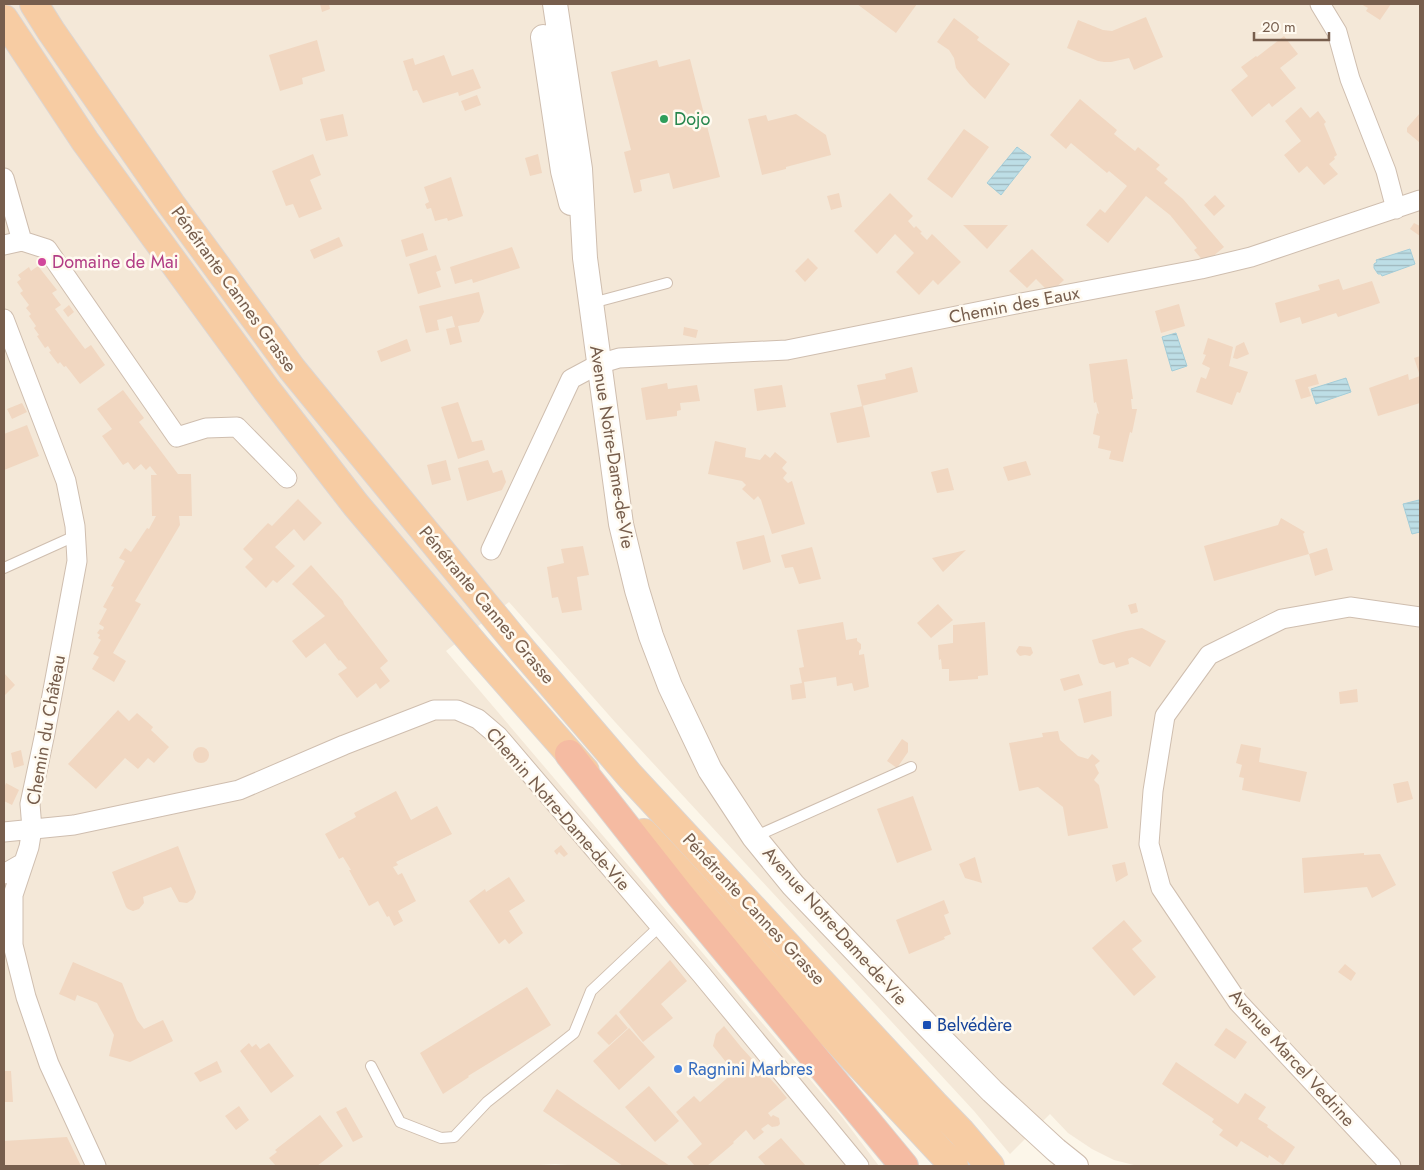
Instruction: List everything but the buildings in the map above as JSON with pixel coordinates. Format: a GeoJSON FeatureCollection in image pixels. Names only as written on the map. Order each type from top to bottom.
{"type":"FeatureCollection","features":[{"type":"Feature","properties":{"kind":"highway","name":"Pénétrante Cannes Grasse"},"geometry":{"type":"LineString","coordinates":[[34,4],[56,39],[171,204],[292,369],[522,651],[630,776],[961,1132],[990,1166]]}},
{"type":"Feature","properties":{"kind":"highway","name":"Pénétrante Cannes Grasse"},"geometry":{"type":"LineString","coordinates":[[4,19],[84,141],[266,389],[356,505],[569,754],[954,1166]]}},
{"type":"Feature","properties":{"kind":"highway"},"geometry":{"type":"LineString","coordinates":[[569,754],[680,895],[904,1166]]}},
{"type":"Feature","properties":{"kind":"street","name":"Avenue Notre-Dame-de-Vie"},"geometry":{"type":"LineString","coordinates":[[538,4],[563,171],[585,258]]}},
{"type":"Feature","properties":{"kind":"street","name":"Avenue Notre-Dame-de-Vie"},"geometry":{"type":"LineString","coordinates":[[555,4],[580,169],[585,258],[621,524],[637,590],[651,636],[670,686],[710,770],[754,837],[793,885],[957,1057],[1023,1121],[1076,1166]]}},
{"type":"Feature","properties":{"kind":"street"},"geometry":{"type":"LineString","coordinates":[[1320,4],[1337,32],[1350,79],[1386,171],[1396,209]]}},
{"type":"Feature","properties":{"kind":"street"},"geometry":{"type":"LineString","coordinates":[[4,178],[13,243],[47,249],[177,438],[206,428],[237,427],[287,478]]}},
{"type":"Feature","properties":{"kind":"street","name":"Chemin des Eaux"},"geometry":{"type":"LineString","coordinates":[[491,550],[571,379],[599,364],[619,358],[787,350],[1021,303],[1200,270],[1251,256],[1420,200]]}},
{"type":"Feature","properties":{"kind":"street","name":"Chemin du Château"},"geometry":{"type":"LineString","coordinates":[[4,319],[66,481],[74,526],[77,561],[30,804],[32,829],[29,847],[14,895],[13,945],[26,998],[49,1064],[96,1166]]}},
{"type":"Feature","properties":{"kind":"street","name":"Avenue Marcel Vedrine"},"geometry":{"type":"LineString","coordinates":[[1391,1166],[1238,1002],[1161,888],[1150,844],[1152,791],[1165,716],[1209,655],[1282,619],[1350,607],[1420,617]]}},
{"type":"Feature","properties":{"kind":"street","name":"Chemin Notre-Dame-de-Vie"},"geometry":{"type":"LineString","coordinates":[[4,832],[74,825],[239,790],[410,718],[434,710],[457,710],[478,719],[498,736],[660,926],[858,1166]]}},
{"type":"Feature","properties":{"kind":"street"},"geometry":{"type":"LineString","coordinates":[[4,874],[24,863]]}},
{"type":"Feature","properties":{"kind":"lane"},"geometry":{"type":"LineString","coordinates":[[591,303],[666,283]]}},
{"type":"Feature","properties":{"kind":"lane"},"geometry":{"type":"LineString","coordinates":[[4,568],[75,536]]}},
{"type":"Feature","properties":{"kind":"lane"},"geometry":{"type":"LineString","coordinates":[[754,837],[911,767]]}},
{"type":"Feature","properties":{"kind":"lane"},"geometry":{"type":"LineString","coordinates":[[371,1066],[400,1122],[440,1138],[454,1137],[487,1102],[574,1033],[591,991],[660,926]]}},
{"type":"Feature","properties":{"kind":"shaded area"},"geometry":{"type":"Polygon","coordinates":[[[4,4],[1420,4],[1420,1166],[1138,1166],[1114,1160],[1092,1149],[1068,1133],[1050,1114],[1010,1154],[974,1111],[615,722],[509,602],[446,651],[842,1117],[879,1166],[581,1166],[555,1164],[524,1166],[4,1166],[4,4]]]}},
{"type":"Feature","properties":{"kind":"water"},"geometry":{"type":"Polygon","coordinates":[[[1017,147],[1031,157],[1001,195],[987,183],[1017,147]]]}},
{"type":"Feature","properties":{"kind":"water"},"geometry":{"type":"Polygon","coordinates":[[[1410,249],[1415,264],[1382,276],[1374,268],[1376,260],[1410,249]]]}},
{"type":"Feature","properties":{"kind":"water"},"geometry":{"type":"Polygon","coordinates":[[[1176,333],[1187,366],[1172,371],[1162,337],[1176,333]]]}},
{"type":"Feature","properties":{"kind":"water"},"geometry":{"type":"Polygon","coordinates":[[[1346,378],[1351,392],[1316,404],[1311,389],[1346,378]]]}},
{"type":"Feature","properties":{"kind":"water"},"geometry":{"type":"Polygon","coordinates":[[[1419,500],[1420,532],[1412,534],[1403,504],[1419,500]]]}},
{"type":"Feature","properties":{"kind":"place","name":"Dojo"},"geometry":{"type":"Point","coordinates":[664,119]}},
{"type":"Feature","properties":{"kind":"place","name":"Domaine de Mai"},"geometry":{"type":"Point","coordinates":[42,262]}},
{"type":"Feature","properties":{"kind":"place","name":"Belvédère"},"geometry":{"type":"Point","coordinates":[927,1025]}},
{"type":"Feature","properties":{"kind":"place","name":"Ragnini Marbres"},"geometry":{"type":"Point","coordinates":[678,1069]}}]}
